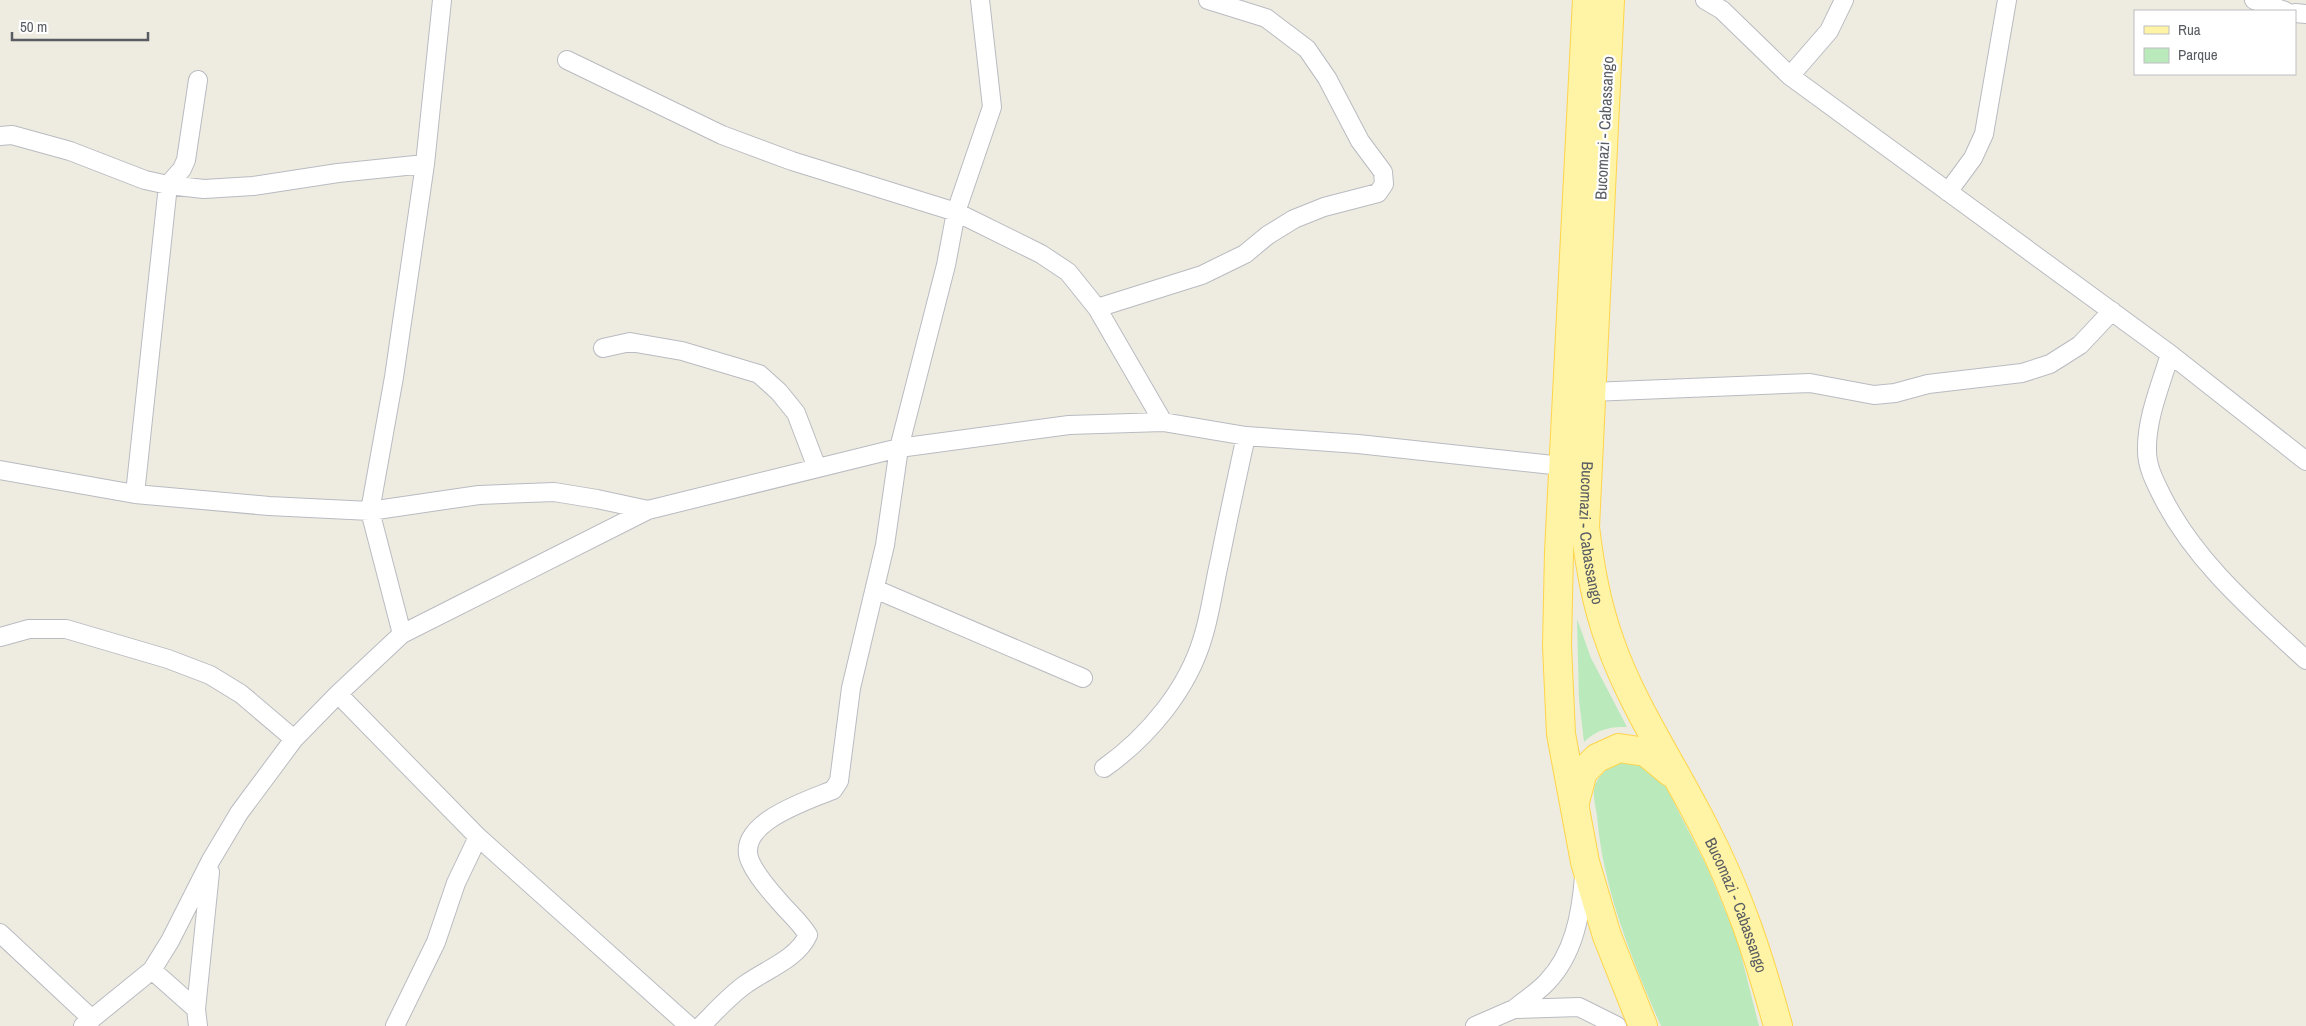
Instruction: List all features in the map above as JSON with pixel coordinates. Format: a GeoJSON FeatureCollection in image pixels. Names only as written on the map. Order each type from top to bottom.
{"type":"FeatureCollection","features":[{"type":"Feature","properties":{"kind":"main road","name":"Bucomazi - Cabassango"},"geometry":{"type":"LineString","coordinates":[[1587,0],[1562,466],[1557,646],[1561,734],[1585,862],[1607,936],[1642,1026]]}},
{"type":"Feature","properties":{"kind":"main road","name":"Bucomazi - Cabassango"},"geometry":{"type":"LineString","coordinates":[[1610,0],[1585,527],[1593,588],[1614,651],[1654,737],[1707,831],[1740,902],[1763,970],[1778,1026]]}},
{"type":"Feature","properties":{"kind":"main road"},"geometry":{"type":"LineString","coordinates":[[1574,808],[1583,772],[1597,758],[1618,748],[1646,752],[1679,780]]}},
{"type":"Feature","properties":{"kind":"street"},"geometry":{"type":"LineString","coordinates":[[402,634],[370,511],[394,377],[425,164],[442,0]]}},
{"type":"Feature","properties":{"kind":"street"},"geometry":{"type":"LineString","coordinates":[[701,1026],[744,985],[790,956],[804,944],[808,935],[778,900],[750,862],[748,846],[755,833],[773,815],[833,790],[839,781],[851,688],[885,545],[899,448],[946,265],[956,212],[992,107],[980,0]]}},
{"type":"Feature","properties":{"kind":"street"},"geometry":{"type":"LineString","coordinates":[[1097,308],[1202,274],[1245,254],[1268,235],[1294,219],[1324,207],[1378,194],[1384,184],[1383,172],[1360,141],[1327,78],[1307,49],[1266,18],[1208,0]]}},
{"type":"Feature","properties":{"kind":"street"},"geometry":{"type":"LineString","coordinates":[[1705,0],[1722,10],[1790,76],[2170,354],[2306,461]]}},
{"type":"Feature","properties":{"kind":"street"},"geometry":{"type":"LineString","coordinates":[[1790,76],[1829,31],[1844,0]]}},
{"type":"Feature","properties":{"kind":"street"},"geometry":{"type":"LineString","coordinates":[[1948,192],[1973,158],[1984,134],[2007,0]]}},
{"type":"Feature","properties":{"kind":"street"},"geometry":{"type":"LineString","coordinates":[[2254,0],[2282,10]]}},
{"type":"Feature","properties":{"kind":"street"},"geometry":{"type":"LineString","coordinates":[[567,60],[722,135],[792,161],[956,212],[1041,254],[1068,272],[1097,308],[1163,422]]}},
{"type":"Feature","properties":{"kind":"street"},"geometry":{"type":"LineString","coordinates":[[135,494],[168,185],[182,169],[186,160],[198,80]]}},
{"type":"Feature","properties":{"kind":"street"},"geometry":{"type":"LineString","coordinates":[[0,136],[12,135],[70,151],[144,180],[168,185],[224,189],[338,173],[425,164]]}},
{"type":"Feature","properties":{"kind":"street"},"geometry":{"type":"LineString","coordinates":[[1590,392],[1810,383],[1874,395],[1895,393],[1928,384],[2022,373],[2050,364],[2080,345],[2112,311]]}},
{"type":"Feature","properties":{"kind":"street"},"geometry":{"type":"LineString","coordinates":[[603,348],[630,342],[682,351],[759,374],[779,392],[796,413],[817,468]]}},
{"type":"Feature","properties":{"kind":"street"},"geometry":{"type":"LineString","coordinates":[[2170,354],[2152,418],[2147,451],[2152,475],[2167,505],[2195,548],[2237,596],[2306,660]]}},
{"type":"Feature","properties":{"kind":"street"},"geometry":{"type":"LineString","coordinates":[[0,933],[88,1022],[152,970],[170,941],[211,860],[239,813],[294,739],[338,694],[402,634],[648,510],[899,448],[1069,425],[1163,422],[1246,436],[1358,444],[1562,466]]}},
{"type":"Feature","properties":{"kind":"street"},"geometry":{"type":"LineString","coordinates":[[1104,768],[1127,752],[1156,721],[1175,695],[1188,672],[1203,638],[1246,436]]}},
{"type":"Feature","properties":{"kind":"street"},"geometry":{"type":"LineString","coordinates":[[0,470],[135,494],[269,506],[370,511],[479,495],[516,492],[554,492],[648,510]]}},
{"type":"Feature","properties":{"kind":"street"},"geometry":{"type":"LineString","coordinates":[[875,590],[1083,678]]}},
{"type":"Feature","properties":{"kind":"street"},"geometry":{"type":"LineString","coordinates":[[0,637],[29,629],[66,629],[168,659],[210,675],[241,694],[294,739]]}},
{"type":"Feature","properties":{"kind":"street"},"geometry":{"type":"LineString","coordinates":[[338,694],[478,837],[689,1026]]}},
{"type":"Feature","properties":{"kind":"street"},"geometry":{"type":"LineString","coordinates":[[395,1026],[436,942],[456,883],[478,837]]}},
{"type":"Feature","properties":{"kind":"street"},"geometry":{"type":"LineString","coordinates":[[197,1018],[211,860]]}},
{"type":"Feature","properties":{"kind":"street"},"geometry":{"type":"LineString","coordinates":[[1475,1026],[1514,1010],[1548,981],[1567,952],[1581,914],[1585,862]]}},
{"type":"Feature","properties":{"kind":"street"},"geometry":{"type":"LineString","coordinates":[[152,970],[197,1018]]}},
{"type":"Feature","properties":{"kind":"street"},"geometry":{"type":"LineString","coordinates":[[1514,1010],[1579,1007],[1617,1026]]}},
{"type":"Feature","properties":{"kind":"green space"},"geometry":{"type":"Polygon","coordinates":[[[1577,619],[1591,658],[1627,727],[1604,730],[1594,734],[1584,742],[1579,700],[1577,619]]]}},
{"type":"Feature","properties":{"kind":"green space"},"geometry":{"type":"Polygon","coordinates":[[[1630,760],[1650,766],[1666,787],[1707,867],[1737,939],[1759,1026],[1661,1026],[1620,924],[1605,870],[1594,800],[1596,784],[1603,773],[1618,763],[1630,760]]]}}]}
